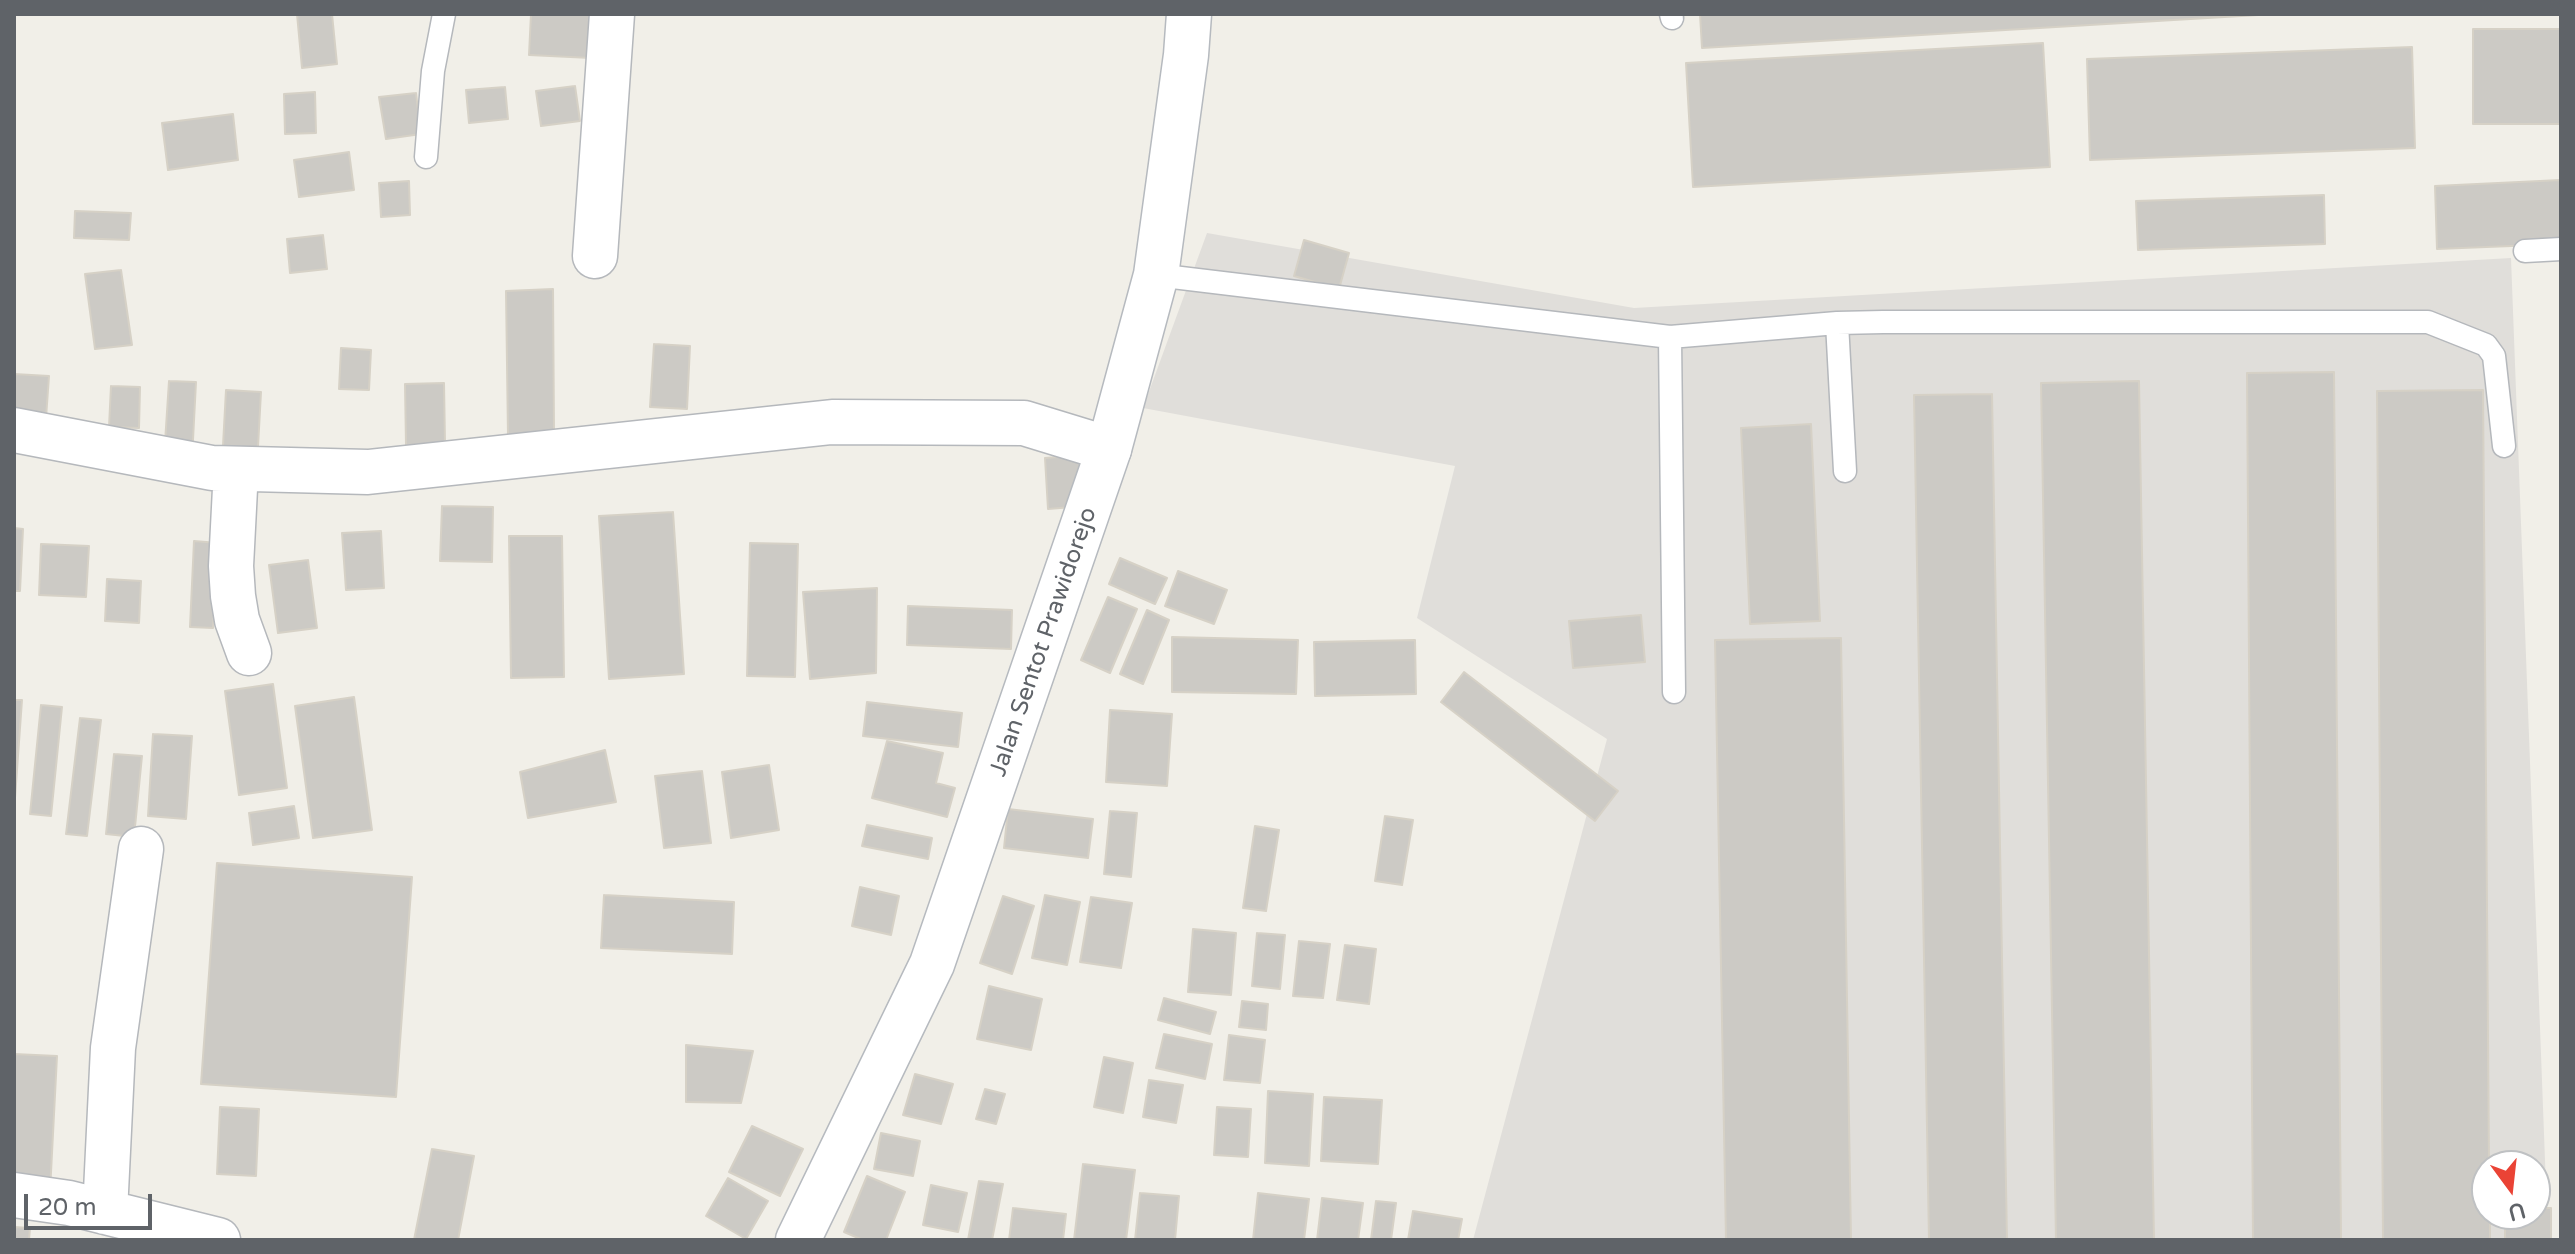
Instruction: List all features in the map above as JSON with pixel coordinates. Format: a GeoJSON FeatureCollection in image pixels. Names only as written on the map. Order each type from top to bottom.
{"type":"FeatureCollection","features":[{"type":"Feature","properties":{"kind":"street"},"geometry":{"type":"LineString","coordinates":[[595,256],[612,14]]}},
{"type":"Feature","properties":{"kind":"street","name":"Jalan Sentot Prawidorejo"},"geometry":{"type":"LineString","coordinates":[[798,1240],[932,964],[1109,449],[1156,275],[1189,14]]}},
{"type":"Feature","properties":{"kind":"street"},"geometry":{"type":"LineString","coordinates":[[14,430],[212,468],[368,472],[832,422],[1024,423],[1109,449]]}},
{"type":"Feature","properties":{"kind":"street"},"geometry":{"type":"LineString","coordinates":[[236,469],[231,566],[233,596],[237,620],[249,653]]}},
{"type":"Feature","properties":{"kind":"street"},"geometry":{"type":"LineString","coordinates":[[105,1212],[113,1048],[141,849]]}},
{"type":"Feature","properties":{"kind":"street"},"geometry":{"type":"LineString","coordinates":[[14,1195],[105,1212],[218,1240]]}},
{"type":"Feature","properties":{"kind":"lane"},"geometry":{"type":"LineString","coordinates":[[426,157],[433,71],[444,14]]}},
{"type":"Feature","properties":{"kind":"lane"},"geometry":{"type":"LineString","coordinates":[[2525,251],[2561,249]]}},
{"type":"Feature","properties":{"kind":"lane"},"geometry":{"type":"LineString","coordinates":[[1156,275],[1670,337],[1837,323],[2428,322],[2486,345],[2494,356],[2504,446]]}},
{"type":"Feature","properties":{"kind":"lane"},"geometry":{"type":"LineString","coordinates":[[1837,323],[1845,471]]}},
{"type":"Feature","properties":{"kind":"lane"},"geometry":{"type":"LineString","coordinates":[[1670,337],[1674,692]]}},
{"type":"Feature","properties":{"kind":"shaded area"},"geometry":{"type":"Polygon","coordinates":[[[1207,233],[1634,308],[2511,258],[2545,1150],[2471,1150],[2471,1230],[2548,1230],[2548,1240],[1473,1240],[1607,739],[1417,618],[1455,466],[1143,408],[1207,233]]]}},
{"type":"Feature","properties":{"kind":"building"},"geometry":{"type":"Polygon","coordinates":[[[297,14],[332,14],[337,64],[302,68],[297,14]]]}},
{"type":"Feature","properties":{"kind":"building"},"geometry":{"type":"Polygon","coordinates":[[[531,14],[593,15],[591,58],[529,55],[531,14]]]}},
{"type":"Feature","properties":{"kind":"building"},"geometry":{"type":"Polygon","coordinates":[[[1700,14],[2275,14],[1702,48],[1700,14]]]}},
{"type":"Feature","properties":{"kind":"building"},"geometry":{"type":"Polygon","coordinates":[[[2473,29],[2561,29],[2561,124],[2473,124],[2473,29]]]}},
{"type":"Feature","properties":{"kind":"building"},"geometry":{"type":"Polygon","coordinates":[[[2043,43],[2050,167],[1693,187],[1686,63],[2043,43]]]}},
{"type":"Feature","properties":{"kind":"building"},"geometry":{"type":"Polygon","coordinates":[[[2412,47],[2415,148],[2090,160],[2087,59],[2412,47]]]}},
{"type":"Feature","properties":{"kind":"building"},"geometry":{"type":"Polygon","coordinates":[[[575,86],[580,121],[541,126],[536,91],[575,86]]]}},
{"type":"Feature","properties":{"kind":"building"},"geometry":{"type":"Polygon","coordinates":[[[505,87],[508,119],[469,123],[466,90],[505,87]]]}},
{"type":"Feature","properties":{"kind":"building"},"geometry":{"type":"Polygon","coordinates":[[[315,92],[316,133],[285,134],[284,94],[315,92]]]}},
{"type":"Feature","properties":{"kind":"building"},"geometry":{"type":"Polygon","coordinates":[[[416,93],[421,134],[386,139],[379,97],[416,93]]]}},
{"type":"Feature","properties":{"kind":"building"},"geometry":{"type":"Polygon","coordinates":[[[233,114],[238,160],[168,170],[162,123],[233,114]]]}},
{"type":"Feature","properties":{"kind":"building"},"geometry":{"type":"Polygon","coordinates":[[[349,152],[354,190],[299,197],[294,160],[349,152]]]}},
{"type":"Feature","properties":{"kind":"building"},"geometry":{"type":"Polygon","coordinates":[[[2561,180],[2561,244],[2437,249],[2435,186],[2561,180]]]}},
{"type":"Feature","properties":{"kind":"building"},"geometry":{"type":"Polygon","coordinates":[[[409,181],[410,215],[381,217],[379,183],[409,181]]]}},
{"type":"Feature","properties":{"kind":"building"},"geometry":{"type":"Polygon","coordinates":[[[2324,195],[2325,244],[2138,250],[2136,201],[2324,195]]]}},
{"type":"Feature","properties":{"kind":"building"},"geometry":{"type":"Polygon","coordinates":[[[75,211],[131,213],[129,240],[74,238],[75,211]]]}},
{"type":"Feature","properties":{"kind":"building"},"geometry":{"type":"Polygon","coordinates":[[[323,235],[327,269],[290,273],[287,239],[323,235]]]}},
{"type":"Feature","properties":{"kind":"building"},"geometry":{"type":"Polygon","coordinates":[[[1304,240],[1349,253],[1339,289],[1294,276],[1304,240]]]}},
{"type":"Feature","properties":{"kind":"building"},"geometry":{"type":"Polygon","coordinates":[[[121,270],[132,345],[95,349],[85,274],[121,270]]]}},
{"type":"Feature","properties":{"kind":"building"},"geometry":{"type":"Polygon","coordinates":[[[553,289],[554,434],[508,436],[506,291],[553,289]]]}},
{"type":"Feature","properties":{"kind":"building"},"geometry":{"type":"Polygon","coordinates":[[[654,344],[690,346],[687,409],[650,407],[654,344]]]}},
{"type":"Feature","properties":{"kind":"building"},"geometry":{"type":"Polygon","coordinates":[[[341,348],[371,350],[369,390],[339,389],[341,348]]]}},
{"type":"Feature","properties":{"kind":"building"},"geometry":{"type":"Polygon","coordinates":[[[2334,372],[2341,1240],[2253,1240],[2247,373],[2334,372]]]}},
{"type":"Feature","properties":{"kind":"building"},"geometry":{"type":"Polygon","coordinates":[[[14,374],[49,376],[46,418],[14,416],[14,374]]]}},
{"type":"Feature","properties":{"kind":"building"},"geometry":{"type":"Polygon","coordinates":[[[169,381],[196,382],[192,459],[164,458],[169,381]]]}},
{"type":"Feature","properties":{"kind":"building"},"geometry":{"type":"Polygon","coordinates":[[[2139,381],[2154,1240],[2056,1240],[2041,383],[2139,381]]]}},
{"type":"Feature","properties":{"kind":"building"},"geometry":{"type":"Polygon","coordinates":[[[444,383],[445,444],[406,445],[405,384],[444,383]]]}},
{"type":"Feature","properties":{"kind":"building"},"geometry":{"type":"Polygon","coordinates":[[[111,386],[140,387],[139,428],[109,427],[111,386]]]}},
{"type":"Feature","properties":{"kind":"building"},"geometry":{"type":"Polygon","coordinates":[[[226,390],[261,392],[257,465],[222,464],[226,390]]]}},
{"type":"Feature","properties":{"kind":"building"},"geometry":{"type":"Polygon","coordinates":[[[2483,390],[2489,1150],[2471,1150],[2471,1230],[2490,1230],[2490,1240],[2383,1240],[2377,391],[2483,390]]]}},
{"type":"Feature","properties":{"kind":"building"},"geometry":{"type":"Polygon","coordinates":[[[1992,394],[2007,1240],[1929,1240],[1914,395],[1992,394]]]}},
{"type":"Feature","properties":{"kind":"building"},"geometry":{"type":"Polygon","coordinates":[[[1811,424],[1820,621],[1750,624],[1741,428],[1811,424]]]}},
{"type":"Feature","properties":{"kind":"building"},"geometry":{"type":"Polygon","coordinates":[[[1082,455],[1085,506],[1048,509],[1045,458],[1082,455]]]}},
{"type":"Feature","properties":{"kind":"building"},"geometry":{"type":"Polygon","coordinates":[[[442,506],[493,507],[492,562],[440,561],[442,506]]]}},
{"type":"Feature","properties":{"kind":"building"},"geometry":{"type":"Polygon","coordinates":[[[673,512],[684,674],[609,679],[599,516],[673,512]]]}},
{"type":"Feature","properties":{"kind":"building"},"geometry":{"type":"Polygon","coordinates":[[[14,528],[23,529],[20,591],[14,591],[14,528]]]}},
{"type":"Feature","properties":{"kind":"building"},"geometry":{"type":"Polygon","coordinates":[[[381,531],[384,588],[346,590],[342,533],[381,531]]]}},
{"type":"Feature","properties":{"kind":"building"},"geometry":{"type":"Polygon","coordinates":[[[509,536],[562,536],[564,677],[511,678],[509,536]]]}},
{"type":"Feature","properties":{"kind":"building"},"geometry":{"type":"Polygon","coordinates":[[[194,541],[218,543],[213,628],[190,627],[194,541]]]}},
{"type":"Feature","properties":{"kind":"building"},"geometry":{"type":"Polygon","coordinates":[[[750,543],[798,544],[795,677],[747,676],[750,543]]]}},
{"type":"Feature","properties":{"kind":"building"},"geometry":{"type":"Polygon","coordinates":[[[41,544],[89,546],[86,597],[39,595],[41,544]]]}},
{"type":"Feature","properties":{"kind":"building"},"geometry":{"type":"Polygon","coordinates":[[[1120,558],[1167,578],[1155,604],[1109,584],[1120,558]]]}},
{"type":"Feature","properties":{"kind":"building"},"geometry":{"type":"Polygon","coordinates":[[[308,560],[317,628],[278,633],[269,565],[308,560]]]}},
{"type":"Feature","properties":{"kind":"building"},"geometry":{"type":"Polygon","coordinates":[[[1178,571],[1227,590],[1214,624],[1165,606],[1178,571]]]}},
{"type":"Feature","properties":{"kind":"building"},"geometry":{"type":"Polygon","coordinates":[[[107,579],[141,581],[139,623],[105,621],[107,579]]]}},
{"type":"Feature","properties":{"kind":"building"},"geometry":{"type":"Polygon","coordinates":[[[877,588],[876,673],[810,679],[803,592],[877,588]]]}},
{"type":"Feature","properties":{"kind":"building"},"geometry":{"type":"Polygon","coordinates":[[[1108,597],[1137,609],[1110,673],[1081,660],[1108,597]]]}},
{"type":"Feature","properties":{"kind":"building"},"geometry":{"type":"Polygon","coordinates":[[[908,606],[1012,610],[1011,649],[907,645],[908,606]]]}},
{"type":"Feature","properties":{"kind":"building"},"geometry":{"type":"Polygon","coordinates":[[[1147,610],[1169,620],[1143,684],[1120,674],[1147,610]]]}},
{"type":"Feature","properties":{"kind":"building"},"geometry":{"type":"Polygon","coordinates":[[[1641,615],[1645,662],[1573,668],[1569,621],[1641,615]]]}},
{"type":"Feature","properties":{"kind":"building"},"geometry":{"type":"Polygon","coordinates":[[[1172,637],[1298,640],[1296,694],[1172,692],[1172,637]]]}},
{"type":"Feature","properties":{"kind":"building"},"geometry":{"type":"Polygon","coordinates":[[[1841,638],[1851,1240],[1726,1240],[1715,640],[1841,638]]]}},
{"type":"Feature","properties":{"kind":"building"},"geometry":{"type":"Polygon","coordinates":[[[1415,640],[1416,694],[1315,696],[1314,642],[1415,640]]]}},
{"type":"Feature","properties":{"kind":"building"},"geometry":{"type":"Polygon","coordinates":[[[1464,672],[1618,791],[1595,821],[1441,702],[1464,672]]]}},
{"type":"Feature","properties":{"kind":"building"},"geometry":{"type":"Polygon","coordinates":[[[273,684],[287,788],[239,795],[225,691],[273,684]]]}},
{"type":"Feature","properties":{"kind":"building"},"geometry":{"type":"Polygon","coordinates":[[[354,697],[372,830],[313,838],[295,706],[354,697]]]}},
{"type":"Feature","properties":{"kind":"building"},"geometry":{"type":"Polygon","coordinates":[[[14,700],[22,700],[14,812],[14,700]]]}},
{"type":"Feature","properties":{"kind":"building"},"geometry":{"type":"Polygon","coordinates":[[[867,702],[962,713],[958,747],[863,736],[867,702]]]}},
{"type":"Feature","properties":{"kind":"building"},"geometry":{"type":"Polygon","coordinates":[[[41,705],[62,707],[51,816],[30,814],[41,705]]]}},
{"type":"Feature","properties":{"kind":"building"},"geometry":{"type":"Polygon","coordinates":[[[1110,710],[1172,714],[1167,786],[1106,782],[1110,710]]]}},
{"type":"Feature","properties":{"kind":"building"},"geometry":{"type":"Polygon","coordinates":[[[80,718],[101,720],[87,836],[66,834],[80,718]]]}},
{"type":"Feature","properties":{"kind":"building"},"geometry":{"type":"Polygon","coordinates":[[[153,734],[192,736],[186,819],[148,816],[153,734]]]}},
{"type":"Feature","properties":{"kind":"building"},"geometry":{"type":"Polygon","coordinates":[[[887,741],[943,753],[936,783],[955,788],[947,817],[872,798],[887,741]]]}},
{"type":"Feature","properties":{"kind":"building"},"geometry":{"type":"Polygon","coordinates":[[[605,750],[616,802],[528,818],[520,772],[605,750]]]}},
{"type":"Feature","properties":{"kind":"building"},"geometry":{"type":"Polygon","coordinates":[[[114,754],[142,756],[134,837],[106,834],[114,754]]]}},
{"type":"Feature","properties":{"kind":"building"},"geometry":{"type":"Polygon","coordinates":[[[769,765],[779,830],[731,838],[722,772],[769,765]]]}},
{"type":"Feature","properties":{"kind":"building"},"geometry":{"type":"Polygon","coordinates":[[[702,771],[711,843],[664,848],[655,776],[702,771]]]}},
{"type":"Feature","properties":{"kind":"building"},"geometry":{"type":"Polygon","coordinates":[[[294,806],[299,838],[253,845],[249,813],[294,806]]]}},
{"type":"Feature","properties":{"kind":"building"},"geometry":{"type":"Polygon","coordinates":[[[1008,809],[1093,819],[1088,858],[1004,848],[1008,809]]]}},
{"type":"Feature","properties":{"kind":"building"},"geometry":{"type":"Polygon","coordinates":[[[1110,811],[1137,813],[1131,877],[1104,874],[1110,811]]]}},
{"type":"Feature","properties":{"kind":"building"},"geometry":{"type":"Polygon","coordinates":[[[1385,816],[1413,820],[1402,885],[1375,881],[1385,816]]]}},
{"type":"Feature","properties":{"kind":"building"},"geometry":{"type":"Polygon","coordinates":[[[867,825],[932,838],[928,859],[862,846],[867,825]]]}},
{"type":"Feature","properties":{"kind":"building"},"geometry":{"type":"Polygon","coordinates":[[[1255,826],[1279,830],[1266,911],[1243,908],[1255,826]]]}},
{"type":"Feature","properties":{"kind":"building"},"geometry":{"type":"Polygon","coordinates":[[[217,863],[412,877],[396,1097],[201,1084],[217,863]]]}},
{"type":"Feature","properties":{"kind":"building"},"geometry":{"type":"Polygon","coordinates":[[[860,887],[899,896],[891,935],[852,926],[860,887]]]}},
{"type":"Feature","properties":{"kind":"building"},"geometry":{"type":"Polygon","coordinates":[[[604,895],[734,902],[732,954],[601,948],[604,895]]]}},
{"type":"Feature","properties":{"kind":"building"},"geometry":{"type":"Polygon","coordinates":[[[1045,895],[1080,902],[1067,965],[1032,958],[1045,895]]]}},
{"type":"Feature","properties":{"kind":"building"},"geometry":{"type":"Polygon","coordinates":[[[1003,896],[1034,906],[1012,974],[980,963],[1003,896]]]}},
{"type":"Feature","properties":{"kind":"building"},"geometry":{"type":"Polygon","coordinates":[[[1091,897],[1132,903],[1121,968],[1080,962],[1091,897]]]}},
{"type":"Feature","properties":{"kind":"building"},"geometry":{"type":"Polygon","coordinates":[[[1193,929],[1236,933],[1231,995],[1188,992],[1193,929]]]}},
{"type":"Feature","properties":{"kind":"building"},"geometry":{"type":"Polygon","coordinates":[[[1257,933],[1285,935],[1280,989],[1252,986],[1257,933]]]}},
{"type":"Feature","properties":{"kind":"building"},"geometry":{"type":"Polygon","coordinates":[[[1299,941],[1330,944],[1323,998],[1293,996],[1299,941]]]}},
{"type":"Feature","properties":{"kind":"building"},"geometry":{"type":"Polygon","coordinates":[[[1345,945],[1376,949],[1369,1004],[1337,1000],[1345,945]]]}},
{"type":"Feature","properties":{"kind":"building"},"geometry":{"type":"Polygon","coordinates":[[[989,986],[1042,999],[1031,1050],[977,1039],[989,986]]]}},
{"type":"Feature","properties":{"kind":"building"},"geometry":{"type":"Polygon","coordinates":[[[1164,998],[1216,1012],[1210,1034],[1158,1020],[1164,998]]]}},
{"type":"Feature","properties":{"kind":"building"},"geometry":{"type":"Polygon","coordinates":[[[1242,1001],[1268,1004],[1266,1030],[1239,1027],[1242,1001]]]}},
{"type":"Feature","properties":{"kind":"building"},"geometry":{"type":"Polygon","coordinates":[[[1164,1034],[1212,1044],[1205,1079],[1156,1068],[1164,1034]]]}},
{"type":"Feature","properties":{"kind":"building"},"geometry":{"type":"Polygon","coordinates":[[[1229,1035],[1265,1040],[1260,1083],[1224,1080],[1229,1035]]]}},
{"type":"Feature","properties":{"kind":"building"},"geometry":{"type":"Polygon","coordinates":[[[686,1045],[753,1051],[741,1103],[686,1102],[686,1045]]]}},
{"type":"Feature","properties":{"kind":"building"},"geometry":{"type":"Polygon","coordinates":[[[14,1054],[57,1056],[50,1192],[14,1190],[14,1054]]]}},
{"type":"Feature","properties":{"kind":"building"},"geometry":{"type":"Polygon","coordinates":[[[1104,1057],[1133,1063],[1123,1113],[1094,1107],[1104,1057]]]}},
{"type":"Feature","properties":{"kind":"building"},"geometry":{"type":"Polygon","coordinates":[[[915,1074],[953,1084],[941,1124],[903,1115],[915,1074]]]}},
{"type":"Feature","properties":{"kind":"building"},"geometry":{"type":"Polygon","coordinates":[[[1149,1080],[1183,1085],[1176,1123],[1143,1117],[1149,1080]]]}},
{"type":"Feature","properties":{"kind":"building"},"geometry":{"type":"Polygon","coordinates":[[[985,1089],[1005,1094],[996,1124],[976,1119],[985,1089]]]}},
{"type":"Feature","properties":{"kind":"building"},"geometry":{"type":"Polygon","coordinates":[[[1268,1091],[1313,1094],[1309,1166],[1265,1163],[1268,1091]]]}},
{"type":"Feature","properties":{"kind":"building"},"geometry":{"type":"Polygon","coordinates":[[[1324,1097],[1382,1100],[1378,1164],[1321,1161],[1324,1097]]]}},
{"type":"Feature","properties":{"kind":"building"},"geometry":{"type":"Polygon","coordinates":[[[220,1107],[259,1109],[256,1176],[217,1174],[220,1107]]]}},
{"type":"Feature","properties":{"kind":"building"},"geometry":{"type":"Polygon","coordinates":[[[1217,1107],[1251,1109],[1248,1157],[1214,1155],[1217,1107]]]}},
{"type":"Feature","properties":{"kind":"building"},"geometry":{"type":"Polygon","coordinates":[[[752,1126],[803,1149],[780,1196],[729,1172],[752,1126]]]}},
{"type":"Feature","properties":{"kind":"building"},"geometry":{"type":"Polygon","coordinates":[[[881,1133],[920,1141],[913,1176],[874,1169],[881,1133]]]}},
{"type":"Feature","properties":{"kind":"building"},"geometry":{"type":"Polygon","coordinates":[[[432,1149],[474,1156],[458,1240],[414,1240],[432,1149]]]}},
{"type":"Feature","properties":{"kind":"building"},"geometry":{"type":"Polygon","coordinates":[[[1083,1164],[1135,1170],[1126,1240],[1074,1240],[1083,1164]]]}},
{"type":"Feature","properties":{"kind":"building"},"geometry":{"type":"Polygon","coordinates":[[[867,1176],[905,1192],[886,1240],[863,1240],[844,1232],[867,1176]]]}},
{"type":"Feature","properties":{"kind":"building"},"geometry":{"type":"Polygon","coordinates":[[[728,1178],[768,1201],[746,1239],[706,1216],[728,1178]]]}},
{"type":"Feature","properties":{"kind":"building"},"geometry":{"type":"Polygon","coordinates":[[[979,1181],[1003,1184],[992,1240],[968,1240],[979,1181]]]}},
{"type":"Feature","properties":{"kind":"building"},"geometry":{"type":"Polygon","coordinates":[[[931,1185],[967,1193],[958,1232],[923,1225],[931,1185]]]}},
{"type":"Feature","properties":{"kind":"building"},"geometry":{"type":"Polygon","coordinates":[[[1140,1193],[1179,1196],[1175,1240],[1135,1240],[1140,1193]]]}},
{"type":"Feature","properties":{"kind":"building"},"geometry":{"type":"Polygon","coordinates":[[[1258,1193],[1309,1199],[1304,1240],[1253,1240],[1258,1193]]]}},
{"type":"Feature","properties":{"kind":"building"},"geometry":{"type":"Polygon","coordinates":[[[1322,1198],[1363,1203],[1358,1240],[1317,1240],[1322,1198]]]}},
{"type":"Feature","properties":{"kind":"building"},"geometry":{"type":"Polygon","coordinates":[[[1376,1201],[1396,1203],[1391,1240],[1371,1240],[1376,1201]]]}},
{"type":"Feature","properties":{"kind":"building"},"geometry":{"type":"Polygon","coordinates":[[[1013,1208],[1066,1214],[1063,1240],[1009,1240],[1013,1208]]]}},
{"type":"Feature","properties":{"kind":"building"},"geometry":{"type":"Polygon","coordinates":[[[1413,1211],[1462,1219],[1458,1240],[1408,1240],[1413,1211]]]}},
{"type":"Feature","properties":{"kind":"building"},"geometry":{"type":"Polygon","coordinates":[[[14,1227],[30,1228],[29,1240],[14,1240],[14,1227]]]}},
{"type":"Feature","properties":{"kind":"building"},"geometry":{"type":"Polygon","coordinates":[[[2505,1230],[2551,1230],[2551,1240],[2505,1240],[2505,1230]]]}}]}
